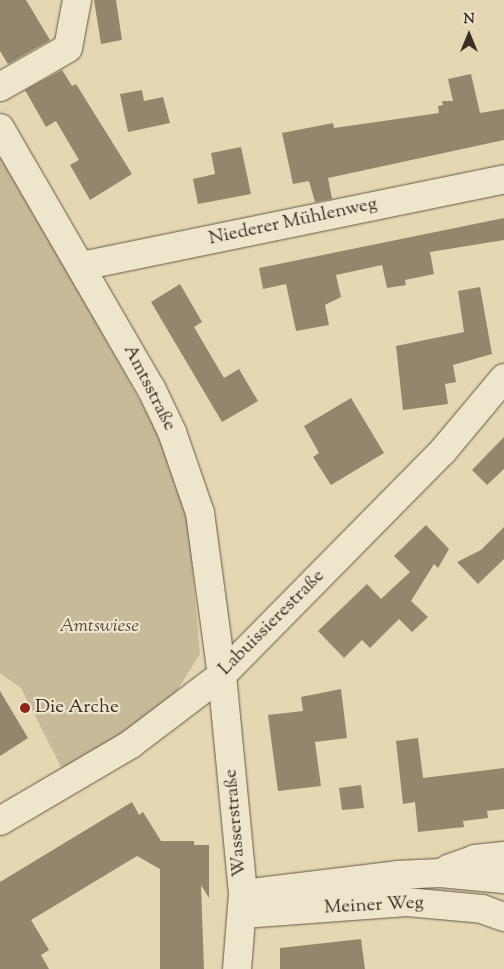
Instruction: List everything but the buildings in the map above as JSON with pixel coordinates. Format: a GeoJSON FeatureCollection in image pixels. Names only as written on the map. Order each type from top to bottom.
{"type":"FeatureCollection","features":[{"type":"Feature","properties":{"kind":"street"},"geometry":{"type":"LineString","coordinates":[[0,87],[68,48],[77,0]]}},
{"type":"Feature","properties":{"kind":"street","name":"Amtsstraße"},"geometry":{"type":"LineString","coordinates":[[0,128],[82,266],[151,388],[189,478],[208,554],[222,675]]}},
{"type":"Feature","properties":{"kind":"street","name":"Niederer Mühlenweg"},"geometry":{"type":"LineString","coordinates":[[82,266],[504,179]]}},
{"type":"Feature","properties":{"kind":"street","name":"Labuissierestraße"},"geometry":{"type":"LineString","coordinates":[[0,821],[131,744],[222,675],[442,451],[504,378]]}},
{"type":"Feature","properties":{"kind":"street","name":"Wasserstraße"},"geometry":{"type":"LineString","coordinates":[[222,675],[243,904],[440,873],[475,859],[504,856]]}},
{"type":"Feature","properties":{"kind":"street","name":"Wasserstraße"},"geometry":{"type":"LineString","coordinates":[[440,873],[504,879]]}},
{"type":"Feature","properties":{"kind":"street","name":"Meiner Weg"},"geometry":{"type":"LineString","coordinates":[[243,904],[407,902],[482,909],[504,917]]}},
{"type":"Feature","properties":{"kind":"street"},"geometry":{"type":"LineString","coordinates":[[237,969],[243,904]]}},
{"type":"Feature","properties":{"kind":"green space","name":"Amtswiese"},"geometry":{"type":"Polygon","coordinates":[[[0,150],[185,481],[200,654],[173,697],[68,781],[21,688],[0,673],[0,150]]]}},
{"type":"Feature","properties":{"kind":"place","name":"Die Arche"},"geometry":{"type":"Point","coordinates":[25,708]}}]}
